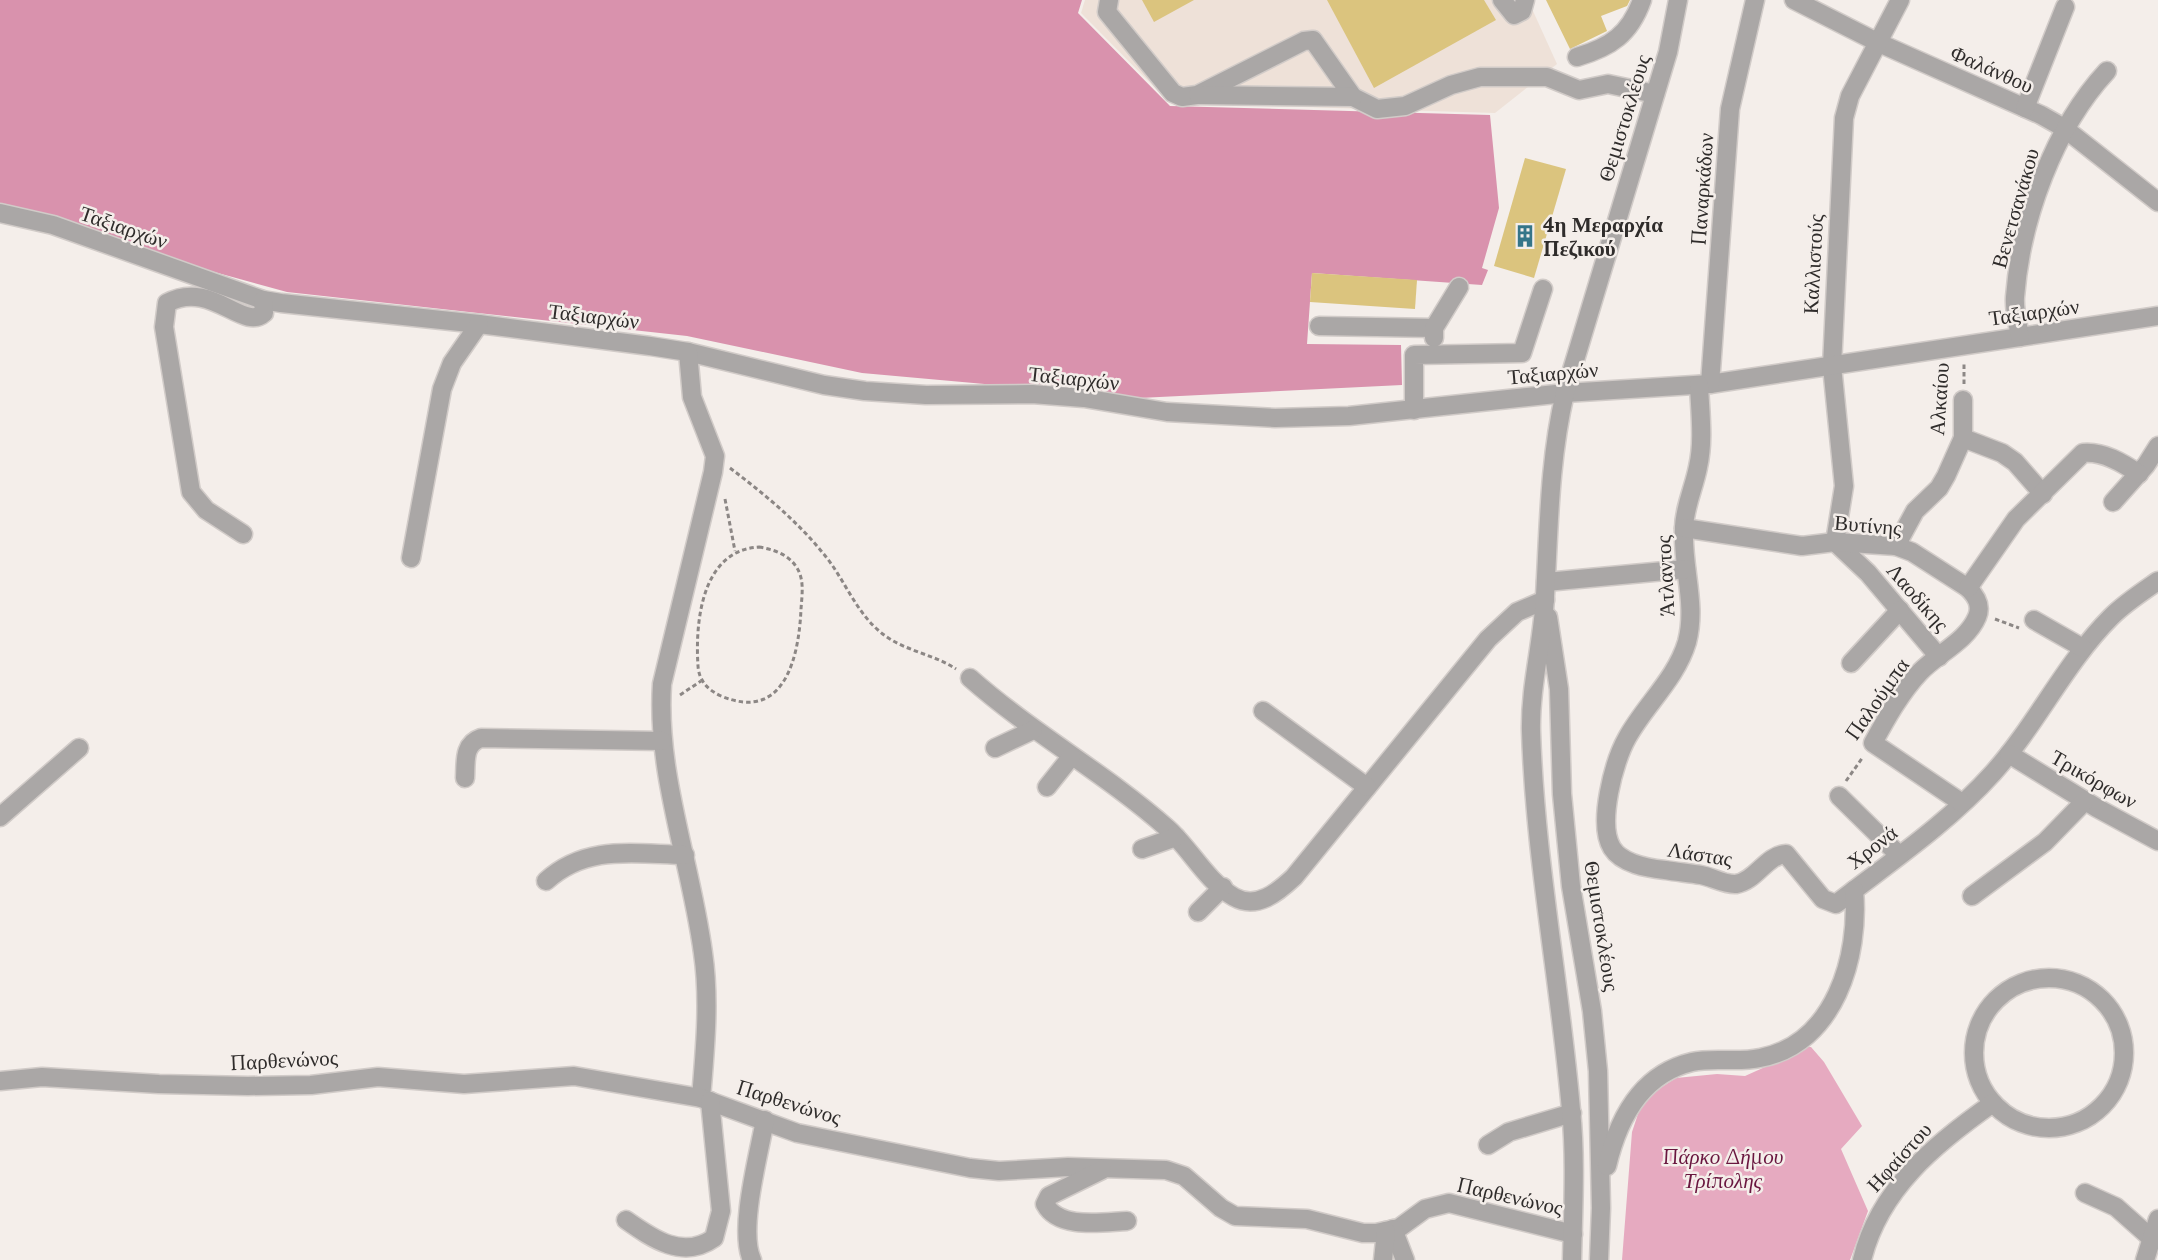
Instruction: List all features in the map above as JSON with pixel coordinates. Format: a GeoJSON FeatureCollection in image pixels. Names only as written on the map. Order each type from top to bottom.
{"type":"FeatureCollection","features":[{"type":"Feature","properties":{"kind":"street"},"geometry":{"type":"LineString","coordinates":[[1109,0],[1107,12],[1173,93],[1182,97],[1197,95],[1353,97]]}},
{"type":"Feature","properties":{"kind":"street"},"geometry":{"type":"LineString","coordinates":[[1502,0],[1514,15],[1522,11],[1525,0]]}},
{"type":"Feature","properties":{"kind":"street"},"geometry":{"type":"LineString","coordinates":[[1578,57],[1599,51],[1621,37],[1635,20],[1642,0]]}},
{"type":"Feature","properties":{"kind":"street","name":"Θεμιστοκλέους"},"geometry":{"type":"LineString","coordinates":[[1572,1260],[1572,1113],[1560,1001],[1539,860],[1534,794],[1531,689],[1545,591],[1552,460],[1565,393],[1672,35],[1678,0]]}},
{"type":"Feature","properties":{"kind":"street","name":"Παναρκάδων"},"geometry":{"type":"LineString","coordinates":[[1704,385],[1730,109],[1755,0]]}},
{"type":"Feature","properties":{"kind":"street","name":"Φαλάνθου"},"geometry":{"type":"LineString","coordinates":[[1794,0],[1879,43],[2025,108],[2064,128],[2158,202]]}},
{"type":"Feature","properties":{"kind":"street","name":"Καλλιστούς"},"geometry":{"type":"LineString","coordinates":[[1835,542],[1844,486],[1832,366],[1844,118],[1850,96],[1900,0]]}},
{"type":"Feature","properties":{"kind":"street"},"geometry":{"type":"LineString","coordinates":[[2025,108],[2065,7]]}},
{"type":"Feature","properties":{"kind":"street"},"geometry":{"type":"LineString","coordinates":[[1197,95],[1304,41],[1313,40],[1353,97],[1368,107],[1386,110],[1405,106],[1451,85],[1480,77],[1547,77],[1579,90],[1608,84],[1655,94]]}},
{"type":"Feature","properties":{"kind":"street","name":"Βενετσανάκου"},"geometry":{"type":"LineString","coordinates":[[2020,337],[2015,298],[2020,264],[2040,188],[2064,128],[2083,99],[2107,71]]}},
{"type":"Feature","properties":{"kind":"street","name":"Ταξιαρχών"},"geometry":{"type":"LineString","coordinates":[[0,213],[53,225],[263,300],[299,306],[479,324],[688,352],[824,385],[889,394],[1032,394],[1084,398],[1167,412],[1275,418],[1349,416],[1565,393],[1704,385],[2158,316]]}},
{"type":"Feature","properties":{"kind":"street"},"geometry":{"type":"LineString","coordinates":[[1434,355],[1434,328],[1459,287]]}},
{"type":"Feature","properties":{"kind":"street"},"geometry":{"type":"LineString","coordinates":[[1414,410],[1414,355],[1522,353],[1544,289]]}},
{"type":"Feature","properties":{"kind":"street"},"geometry":{"type":"LineString","coordinates":[[243,534],[206,510],[191,492],[171,377],[164,315],[167,303],[176,298],[198,296],[219,303],[249,319],[258,318],[264,313],[263,300]]}},
{"type":"Feature","properties":{"kind":"street"},"geometry":{"type":"LineString","coordinates":[[411,558],[442,389],[452,363],[479,324]]}},
{"type":"Feature","properties":{"kind":"street"},"geometry":{"type":"LineString","coordinates":[[1319,326],[1434,328]]}},
{"type":"Feature","properties":{"kind":"street"},"geometry":{"type":"LineString","coordinates":[[626,1220],[671,1249],[694,1250],[714,1238],[721,1210],[706,1099],[705,970],[662,741],[662,684],[715,456],[692,397],[688,352]]}},
{"type":"Feature","properties":{"kind":"street","name":"Άτλαντος"},"geometry":{"type":"LineString","coordinates":[[1615,851],[1610,843],[1606,825],[1614,768],[1627,737],[1662,690],[1682,655],[1692,610],[1686,569],[1684,528],[1699,465],[1704,385]]}},
{"type":"Feature","properties":{"kind":"street","name":"Αλκαίου"},"geometry":{"type":"LineString","coordinates":[[1896,546],[1915,511],[1939,488],[1962,438],[1963,399]]}},
{"type":"Feature","properties":{"kind":"street"},"geometry":{"type":"LineString","coordinates":[[1962,438],[2002,453],[2015,462],[2043,494]]}},
{"type":"Feature","properties":{"kind":"street"},"geometry":{"type":"LineString","coordinates":[[2113,502],[2139,474],[2158,446]]}},
{"type":"Feature","properties":{"kind":"street"},"geometry":{"type":"LineString","coordinates":[[1968,588],[2016,519],[2084,453],[2092,452],[2108,458],[2139,474]]}},
{"type":"Feature","properties":{"kind":"street","name":"Βυτίνης"},"geometry":{"type":"LineString","coordinates":[[1684,528],[1803,546],[1835,542],[1896,546],[1912,552],[1968,588],[1976,596],[1979,607]]}},
{"type":"Feature","properties":{"kind":"street","name":"Λαοδίκης"},"geometry":{"type":"LineString","coordinates":[[1835,542],[1900,610],[1939,657]]}},
{"type":"Feature","properties":{"kind":"street"},"geometry":{"type":"LineString","coordinates":[[970,678],[1033,730],[1098,774],[1176,837],[1234,897],[1251,901],[1277,893],[1293,877],[1488,639],[1517,612],[1545,591],[1686,569]]}},
{"type":"Feature","properties":{"kind":"street","name":"Χρονά"},"geometry":{"type":"LineString","coordinates":[[1601,1208],[1610,1155],[1619,1126],[1639,1092],[1654,1079],[1692,1062],[1759,1059],[1775,1054],[1806,1034],[1820,1020],[1838,992],[1851,957],[1856,913],[1854,890],[1962,803],[2008,754],[2084,648],[2112,615],[2158,580]]}},
{"type":"Feature","properties":{"kind":"street","name":"Θεμιστοκλέους"},"geometry":{"type":"LineString","coordinates":[[1545,591],[1559,689],[1562,794],[1571,886],[1592,1011],[1598,1071],[1601,1208],[1599,1260]]}},
{"type":"Feature","properties":{"kind":"street","name":"Παλούμπα"},"geometry":{"type":"LineString","coordinates":[[1873,743],[1920,671],[1939,657],[1974,624],[1979,607]]}},
{"type":"Feature","properties":{"kind":"street"},"geometry":{"type":"LineString","coordinates":[[1851,663],[1900,610]]}},
{"type":"Feature","properties":{"kind":"street"},"geometry":{"type":"LineString","coordinates":[[2034,620],[2084,648]]}},
{"type":"Feature","properties":{"kind":"street"},"geometry":{"type":"LineString","coordinates":[[1263,711],[1367,787]]}},
{"type":"Feature","properties":{"kind":"street"},"geometry":{"type":"LineString","coordinates":[[994,748],[1033,730]]}},
{"type":"Feature","properties":{"kind":"street"},"geometry":{"type":"LineString","coordinates":[[465,778],[468,748],[471,743],[481,738],[662,741]]}},
{"type":"Feature","properties":{"kind":"street"},"geometry":{"type":"LineString","coordinates":[[1873,743],[1962,803]]}},
{"type":"Feature","properties":{"kind":"street"},"geometry":{"type":"LineString","coordinates":[[0,817],[79,748]]}},
{"type":"Feature","properties":{"kind":"street","name":"Τρικόρφων"},"geometry":{"type":"LineString","coordinates":[[2008,754],[2085,801],[2158,841]]}},
{"type":"Feature","properties":{"kind":"street"},"geometry":{"type":"LineString","coordinates":[[1047,787],[1071,757]]}},
{"type":"Feature","properties":{"kind":"street"},"geometry":{"type":"LineString","coordinates":[[1839,796],[1899,855]]}},
{"type":"Feature","properties":{"kind":"street"},"geometry":{"type":"LineString","coordinates":[[1972,896],[2045,842],[2085,801]]}},
{"type":"Feature","properties":{"kind":"street"},"geometry":{"type":"LineString","coordinates":[[1142,849],[1176,837]]}},
{"type":"Feature","properties":{"kind":"street","name":"Λάστας"},"geometry":{"type":"LineString","coordinates":[[1615,851],[1629,861],[1652,869],[1699,875],[1735,884],[1784,854],[1790,856],[1811,885],[1830,903],[1836,904],[1854,890]]}},
{"type":"Feature","properties":{"kind":"street"},"geometry":{"type":"LineString","coordinates":[[546,881],[567,864],[594,854],[685,855]]}},
{"type":"Feature","properties":{"kind":"street"},"geometry":{"type":"LineString","coordinates":[[1198,912],[1223,888]]}},
{"type":"Feature","properties":{"kind":"street"},"geometry":{"type":"LineString","coordinates":[[2058,978],[2089,988],[2105,1002],[2120,1030],[2124,1062],[2118,1083],[2107,1101],[2091,1115],[2072,1124],[2051,1128],[2029,1125],[2009,1117],[1993,1103],[1981,1085],[1974,1065],[1974,1043],[1980,1023],[1991,1004],[2007,990],[2026,981],[2058,978]]}},
{"type":"Feature","properties":{"kind":"street","name":"Παρθενώνος"},"geometry":{"type":"LineString","coordinates":[[0,1081],[42,1077],[159,1084],[258,1086],[311,1085],[378,1077],[465,1084],[566,1076],[706,1099],[797,1133],[978,1169],[999,1171],[1068,1167],[1166,1170],[1178,1173],[1235,1216],[1307,1219],[1363,1233],[1390,1230],[1425,1209],[1449,1203],[1573,1234]]}},
{"type":"Feature","properties":{"kind":"street","name":"Ηφαίστου"},"geometry":{"type":"LineString","coordinates":[[1862,1260],[1867,1242],[1885,1202],[1908,1174],[1951,1132],[1993,1103]]}},
{"type":"Feature","properties":{"kind":"street"},"geometry":{"type":"LineString","coordinates":[[1488,1145],[1509,1132],[1572,1113]]}},
{"type":"Feature","properties":{"kind":"street"},"geometry":{"type":"LineString","coordinates":[[752,1260],[747,1237],[752,1191],[765,1120]]}},
{"type":"Feature","properties":{"kind":"street"},"geometry":{"type":"LineString","coordinates":[[1106,1168],[1049,1196],[1045,1204],[1047,1209],[1065,1220],[1127,1221]]}},
{"type":"Feature","properties":{"kind":"street"},"geometry":{"type":"LineString","coordinates":[[2085,1192],[2116,1207],[2151,1238]]}},
{"type":"Feature","properties":{"kind":"street"},"geometry":{"type":"LineString","coordinates":[[2145,1260],[2158,1219]]}},
{"type":"Feature","properties":{"kind":"street"},"geometry":{"type":"LineString","coordinates":[[1383,1260],[1390,1230]]}},
{"type":"Feature","properties":{"kind":"street"},"geometry":{"type":"LineString","coordinates":[[1390,1230],[1405,1260]]}},
{"type":"Feature","properties":{"kind":"path","name":"Αλκαίου"},"geometry":{"type":"LineString","coordinates":[[1963,399],[1965,344]]}},
{"type":"Feature","properties":{"kind":"path"},"geometry":{"type":"LineString","coordinates":[[715,456],[766,497],[822,552],[879,631],[904,648],[951,666],[970,678]]}},
{"type":"Feature","properties":{"kind":"path"},"geometry":{"type":"LineString","coordinates":[[759,547],[784,555],[795,565],[802,580],[800,633],[792,670],[783,686],[772,695],[744,701],[712,692],[701,681],[698,672],[696,640],[701,610],[710,582],[719,567],[735,551],[759,547]]}},
{"type":"Feature","properties":{"kind":"path"},"geometry":{"type":"LineString","coordinates":[[1979,607],[1993,618],[2016,628],[2026,627],[2034,620]]}},
{"type":"Feature","properties":{"kind":"path","name":"Παλούμπα"},"geometry":{"type":"LineString","coordinates":[[1839,796],[1843,786],[1873,743]]}},
{"type":"Feature","properties":{"kind":"shaded area"},"geometry":{"type":"Polygon","coordinates":[[[0,0],[1082,0],[1078,13],[1170,106],[1490,115],[1499,208],[1482,268],[1488,270],[1482,285],[1312,273],[1307,344],[1401,345],[1402,385],[1139,398],[862,373],[687,336],[287,292],[0,213],[0,0]]]}},
{"type":"Feature","properties":{"kind":"shaded area"},"geometry":{"type":"Polygon","coordinates":[[[1085,0],[1528,0],[1557,64],[1495,113],[1170,103],[1081,13],[1085,0]]]}},
{"type":"Feature","properties":{"kind":"green space","name":"Πάρκο Δήμου Τρίπολης"},"geometry":{"type":"Polygon","coordinates":[[[1800,1047],[1811,1047],[1824,1062],[1862,1126],[1841,1149],[1868,1211],[1850,1260],[1622,1260],[1632,1132],[1643,1099],[1676,1078],[1717,1074],[1745,1076],[1783,1059],[1800,1047]]]}},
{"type":"Feature","properties":{"kind":"building"},"geometry":{"type":"Polygon","coordinates":[[[1142,0],[1194,0],[1154,22],[1142,0]]]}},
{"type":"Feature","properties":{"kind":"building"},"geometry":{"type":"Polygon","coordinates":[[[1327,0],[1484,0],[1496,20],[1374,88],[1327,0]]]}},
{"type":"Feature","properties":{"kind":"building"},"geometry":{"type":"Polygon","coordinates":[[[1546,0],[1630,0],[1627,6],[1601,16],[1607,31],[1570,49],[1546,0]]]}},
{"type":"Feature","properties":{"kind":"building","name":"4η Μεραρχία Πεζικού"},"geometry":{"type":"Polygon","coordinates":[[[1525,158],[1566,169],[1534,278],[1494,266],[1525,158]]]}},
{"type":"Feature","properties":{"kind":"building"},"geometry":{"type":"Polygon","coordinates":[[[1312,273],[1417,280],[1415,309],[1310,302],[1312,273]]]}},
{"type":"Feature","properties":{"kind":"place","name":"4η Μεραρχία Πεζικού"},"geometry":{"type":"Point","coordinates":[1525,236]}}]}
